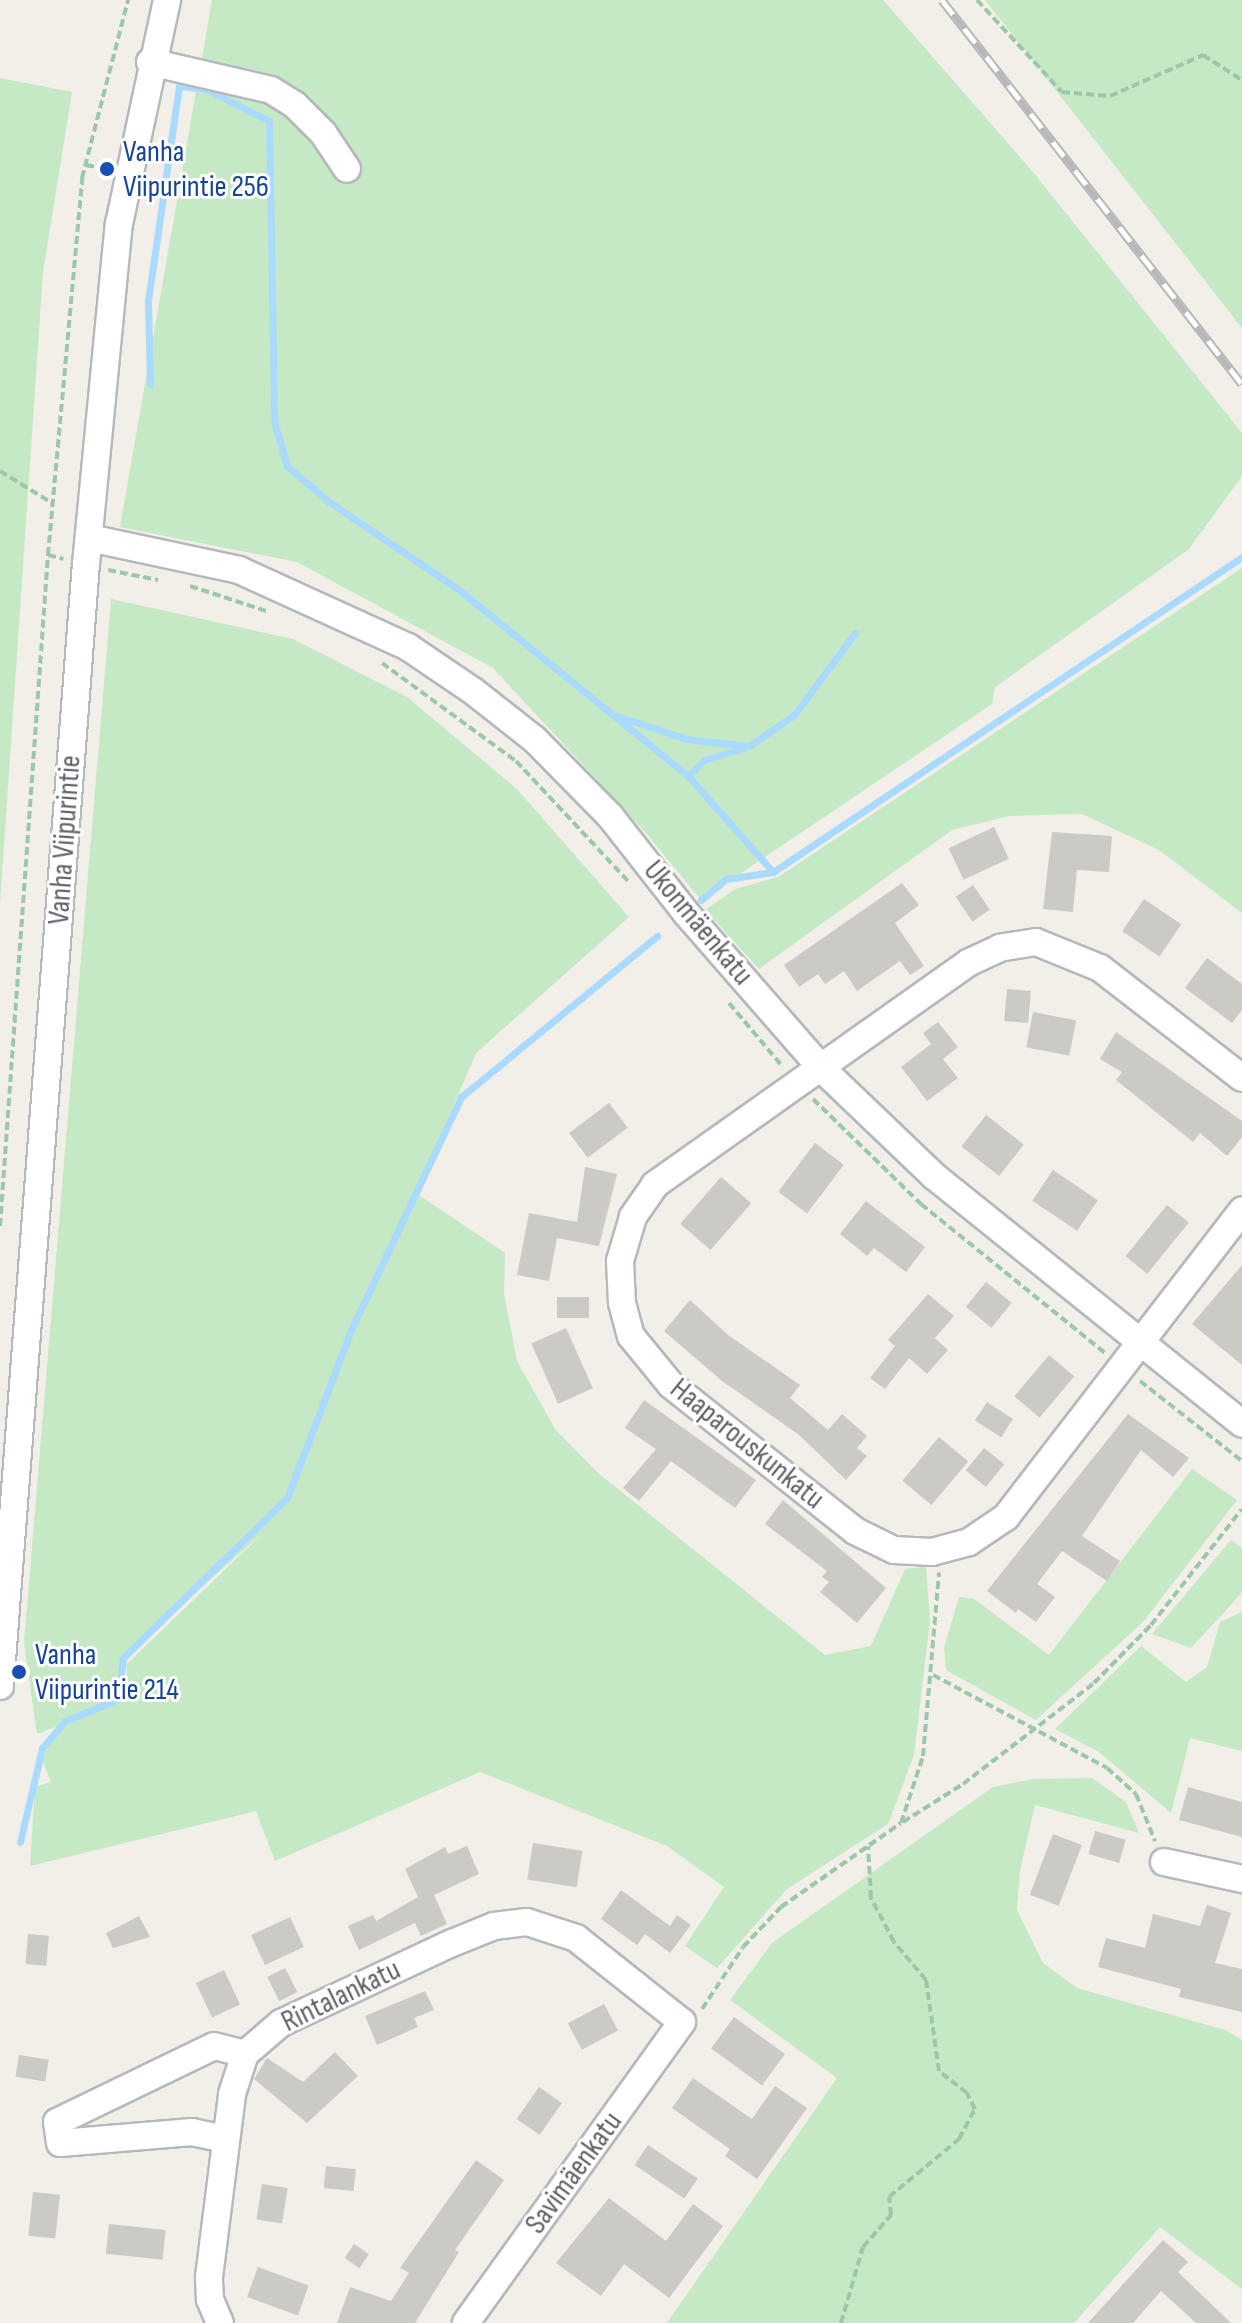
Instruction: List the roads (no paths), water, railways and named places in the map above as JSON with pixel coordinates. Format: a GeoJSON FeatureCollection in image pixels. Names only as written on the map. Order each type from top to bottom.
{"type":"FeatureCollection","features":[{"type":"Feature","properties":{"kind":"street","name":"Vanha Viipurintie"},"geometry":{"type":"LineString","coordinates":[[0,1686],[10,1438],[86,564],[119,224],[150,62],[167,0]]}},
{"type":"Feature","properties":{"kind":"street"},"geometry":{"type":"LineString","coordinates":[[150,62],[271,90],[295,105],[323,133],[347,169]]}},
{"type":"Feature","properties":{"kind":"street","name":"Ukonmäenkatu"},"geometry":{"type":"LineString","coordinates":[[89,538],[239,570],[408,647],[473,691],[534,739],[610,816],[686,913],[821,1068],[934,1176],[1242,1424]]}},
{"type":"Feature","properties":{"kind":"street","name":"Haaparouskunkatu"},"geometry":{"type":"LineString","coordinates":[[1242,1078],[1100,968],[1036,942],[1000,948],[968,963],[655,1185],[633,1217],[620,1261],[622,1303],[631,1336],[671,1385],[855,1531],[894,1550],[932,1552],[969,1542],[1006,1517],[1124,1368],[1242,1210]]}},
{"type":"Feature","properties":{"kind":"street"},"geometry":{"type":"LineString","coordinates":[[1164,1862],[1242,1879]]}},
{"type":"Feature","properties":{"kind":"street","name":"Rintalankatu"},"geometry":{"type":"LineString","coordinates":[[245,2054],[281,2023],[452,1943],[494,1926],[527,1922],[576,1938],[691,2017]]}},
{"type":"Feature","properties":{"kind":"street","name":"Savimäenkatu"},"geometry":{"type":"LineString","coordinates":[[466,2323],[691,2017]]}},
{"type":"Feature","properties":{"kind":"street"},"geometry":{"type":"LineString","coordinates":[[220,2323],[210,2299],[209,2277],[225,2139],[245,2054],[214,2046],[57,2122],[60,2143],[192,2132],[225,2139]]}},
{"type":"Feature","properties":{"kind":"waterway"},"geometry":{"type":"LineString","coordinates":[[150,384],[148,301],[179,86],[206,89],[269,121],[274,421],[287,466],[328,501],[458,589],[688,776],[773,872]]}},
{"type":"Feature","properties":{"kind":"waterway"},"geometry":{"type":"LineString","coordinates":[[701,900],[726,879],[773,872],[1242,557]]}},
{"type":"Feature","properties":{"kind":"waterway"},"geometry":{"type":"LineString","coordinates":[[617,716],[687,739],[749,746],[794,715],[855,633]]}},
{"type":"Feature","properties":{"kind":"waterway"},"geometry":{"type":"LineString","coordinates":[[688,776],[704,760],[743,748]]}},
{"type":"Feature","properties":{"kind":"waterway"},"geometry":{"type":"LineString","coordinates":[[20,1842],[42,1748],[65,1721],[118,1699],[123,1658],[287,1498],[351,1330],[461,1097],[657,936]]}},
{"type":"Feature","properties":{"kind":"railway"},"geometry":{"type":"LineString","coordinates":[[942,0],[1242,384]]}},
{"type":"Feature","properties":{"kind":"place","name":"Vanha Viipurintie 256"},"geometry":{"type":"Point","coordinates":[107,169]}},
{"type":"Feature","properties":{"kind":"place","name":"Vanha Viipurintie 214"},"geometry":{"type":"Point","coordinates":[19,1672]}}]}
